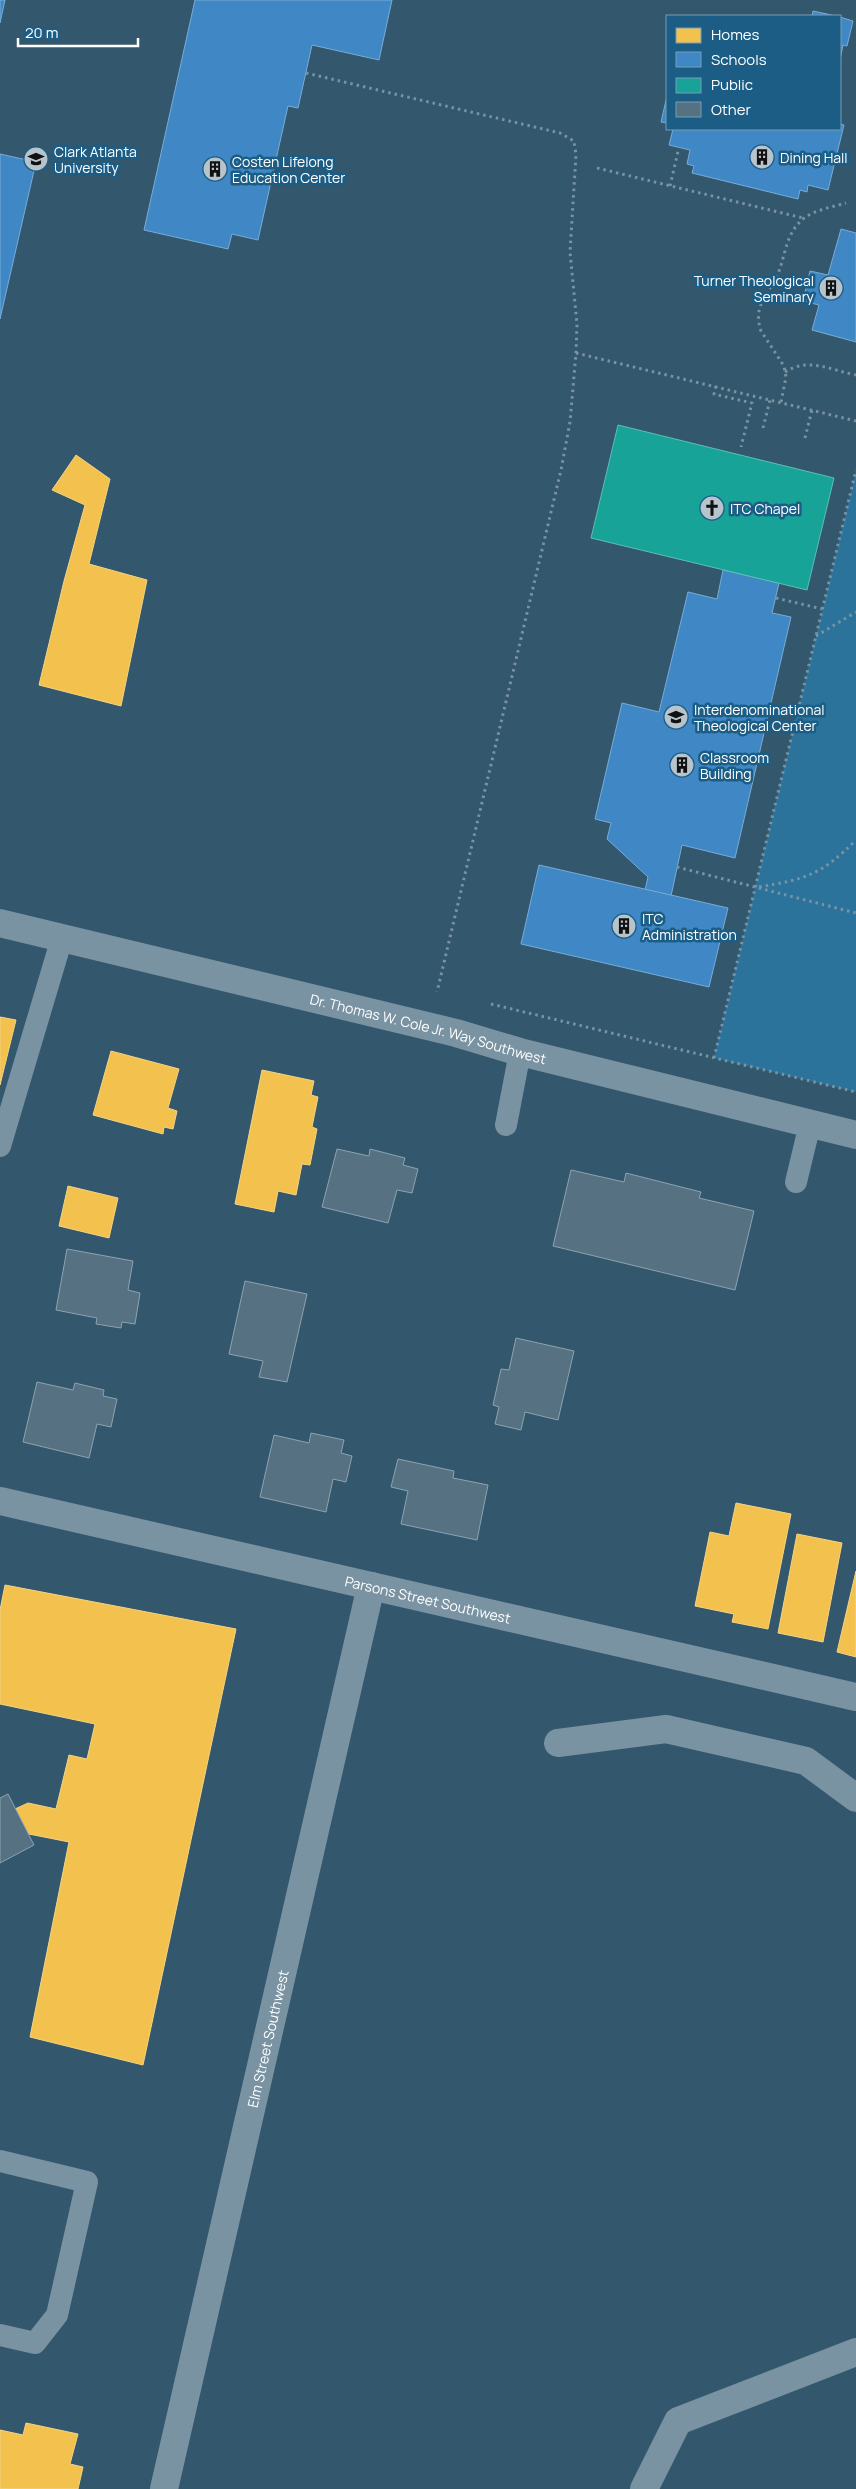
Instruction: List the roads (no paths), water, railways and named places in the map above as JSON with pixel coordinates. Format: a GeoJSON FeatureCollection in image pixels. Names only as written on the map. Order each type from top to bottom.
{"type":"FeatureCollection","features":[{"type":"Feature","properties":{"kind":"street","name":"Dr. Thomas W. Cole Jr. Way Southwest"},"geometry":{"type":"LineString","coordinates":[[0,923],[456,1033],[520,1052],[856,1136]]}},
{"type":"Feature","properties":{"kind":"street","name":"Parsons Street Southwest"},"geometry":{"type":"LineString","coordinates":[[0,1501],[856,1697]]}},
{"type":"Feature","properties":{"kind":"street","name":"Elm Street Southwest"},"geometry":{"type":"LineString","coordinates":[[164,2489],[371,1586]]}},
{"type":"Feature","properties":{"kind":"street"},"geometry":{"type":"LineString","coordinates":[[558,1743],[666,1729],[806,1762],[856,1798]]}},
{"type":"Feature","properties":{"kind":"street"},"geometry":{"type":"LineString","coordinates":[[644,2489],[678,2421],[856,2352]]}},
{"type":"Feature","properties":{"kind":"lane"},"geometry":{"type":"LineString","coordinates":[[0,1146],[62,938]]}},
{"type":"Feature","properties":{"kind":"lane"},"geometry":{"type":"LineString","coordinates":[[506,1125],[520,1052]]}},
{"type":"Feature","properties":{"kind":"lane"},"geometry":{"type":"LineString","coordinates":[[796,1182],[810,1124]]}},
{"type":"Feature","properties":{"kind":"lane"},"geometry":{"type":"LineString","coordinates":[[0,2161],[87,2182],[57,2315],[35,2343],[0,2335]]}},
{"type":"Feature","properties":{"kind":"place","name":"Dining Hall"},"geometry":{"type":"Point","coordinates":[762,157]}},
{"type":"Feature","properties":{"kind":"place","name":"Clark Atlanta University"},"geometry":{"type":"Point","coordinates":[36,159]}},
{"type":"Feature","properties":{"kind":"place","name":"Costen Lifelong Education Center"},"geometry":{"type":"Point","coordinates":[215,169]}},
{"type":"Feature","properties":{"kind":"place","name":"Turner Theological Seminary"},"geometry":{"type":"Point","coordinates":[831,288]}},
{"type":"Feature","properties":{"kind":"place","name":"ITC Chapel"},"geometry":{"type":"Point","coordinates":[712,508]}},
{"type":"Feature","properties":{"kind":"place","name":"Interdenominational Theological Center"},"geometry":{"type":"Point","coordinates":[676,717]}},
{"type":"Feature","properties":{"kind":"place","name":"Classroom Building"},"geometry":{"type":"Point","coordinates":[682,765]}},
{"type":"Feature","properties":{"kind":"place","name":"ITC Administration"},"geometry":{"type":"Point","coordinates":[624,926]}}]}
